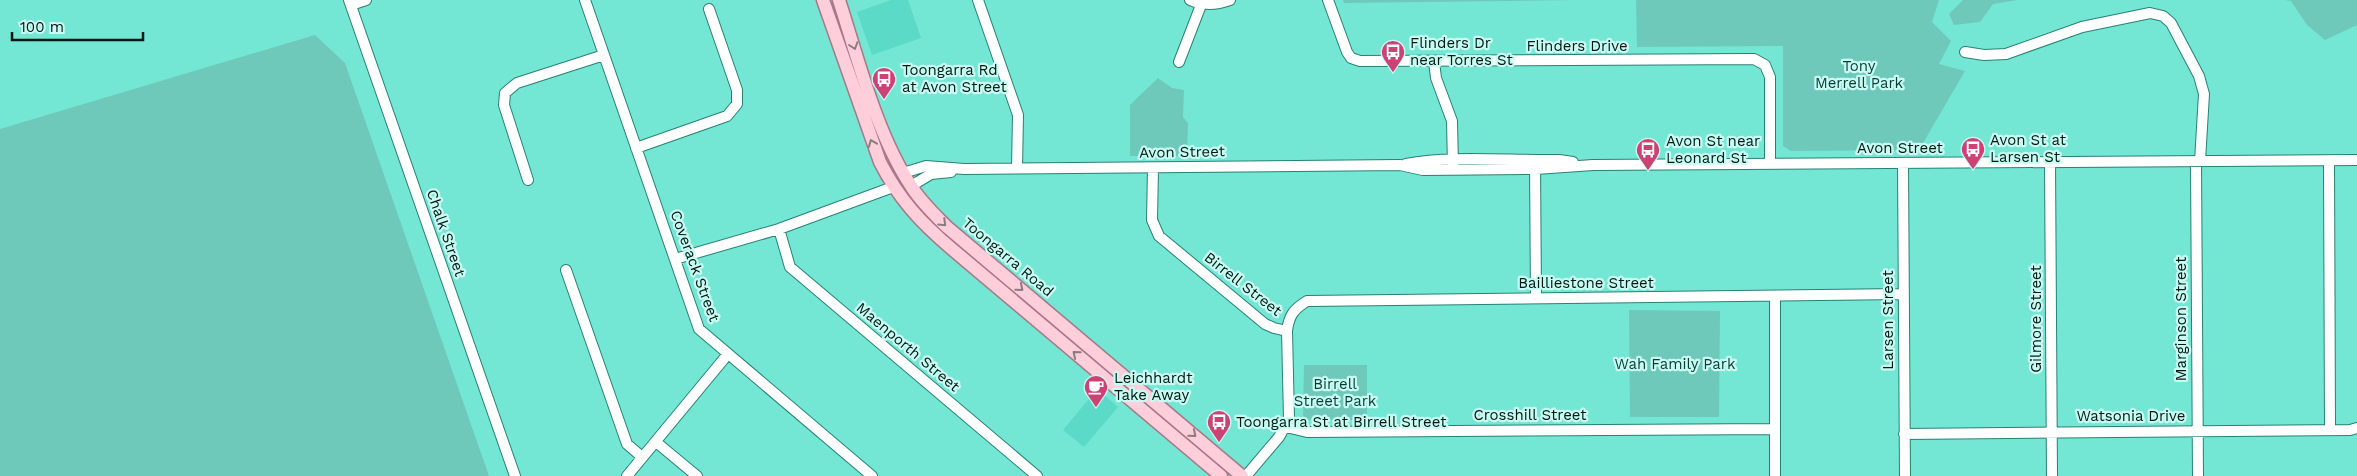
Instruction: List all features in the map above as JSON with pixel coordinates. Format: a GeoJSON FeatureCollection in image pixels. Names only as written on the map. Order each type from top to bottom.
{"type":"FeatureCollection","features":[{"type":"Feature","properties":{"kind":"main road","name":"Toongarra Road"},"geometry":{"type":"LineString","coordinates":[[823,0],[868,132],[893,187],[912,213],[946,244],[1221,476]]}},
{"type":"Feature","properties":{"kind":"main road","name":"Toongarra Road"},"geometry":{"type":"LineString","coordinates":[[839,0],[871,98],[892,153],[911,186],[924,203],[947,226],[1244,476]]}},
{"type":"Feature","properties":{"kind":"main road"},"geometry":{"type":"LineString","coordinates":[[893,187],[903,173]]}},
{"type":"Feature","properties":{"kind":"main road"},"geometry":{"type":"LineString","coordinates":[[893,187],[911,186]]}},
{"type":"Feature","properties":{"kind":"street"},"geometry":{"type":"LineString","coordinates":[[350,3],[366,0]]}},
{"type":"Feature","properties":{"kind":"street","name":"Coverack Street"},"geometry":{"type":"LineString","coordinates":[[585,0],[699,329],[872,476]]}},
{"type":"Feature","properties":{"kind":"street"},"geometry":{"type":"LineString","coordinates":[[978,0],[1018,115],[1017,168]]}},
{"type":"Feature","properties":{"kind":"street"},"geometry":{"type":"LineString","coordinates":[[1190,0],[1201,5],[1219,4],[1230,0]]}},
{"type":"Feature","properties":{"kind":"street","name":"Flinders Drive"},"geometry":{"type":"LineString","coordinates":[[1328,0],[1345,48],[1352,58],[1360,61],[1754,59],[1765,65],[1770,77],[1770,164]]}},
{"type":"Feature","properties":{"kind":"street","name":"Chalk Street"},"geometry":{"type":"LineString","coordinates":[[350,3],[514,476]]}},
{"type":"Feature","properties":{"kind":"street"},"geometry":{"type":"LineString","coordinates":[[1178,62],[1201,5]]}},
{"type":"Feature","properties":{"kind":"street"},"geometry":{"type":"LineString","coordinates":[[636,148],[727,116],[737,104],[737,90],[709,9]]}},
{"type":"Feature","properties":{"kind":"street","name":"Marginson Street"},"geometry":{"type":"LineString","coordinates":[[1965,52],[1984,55],[2006,54],[2082,27],[2150,13],[2163,16],[2170,23],[2199,76],[2204,94],[2198,161],[2198,476]]}},
{"type":"Feature","properties":{"kind":"street"},"geometry":{"type":"LineString","coordinates":[[528,180],[504,105],[505,93],[517,83],[604,55]]}},
{"type":"Feature","properties":{"kind":"street"},"geometry":{"type":"LineString","coordinates":[[1434,62],[1436,78],[1452,121],[1452,165]]}},
{"type":"Feature","properties":{"kind":"street","name":"Avon Street"},"geometry":{"type":"LineString","coordinates":[[911,186],[931,174],[964,169],[1017,168],[1400,165],[1422,161],[1452,165],[1535,165],[1559,160],[1593,165],[2357,160]]}},
{"type":"Feature","properties":{"kind":"street"},"geometry":{"type":"LineString","coordinates":[[2329,161],[2330,430]]}},
{"type":"Feature","properties":{"kind":"street","name":"Gilmore Street"},"geometry":{"type":"LineString","coordinates":[[2050,162],[2052,476]]}},
{"type":"Feature","properties":{"kind":"street","name":"Larsen Street"},"geometry":{"type":"LineString","coordinates":[[1903,163],[1904,476]]}},
{"type":"Feature","properties":{"kind":"street"},"geometry":{"type":"LineString","coordinates":[[1535,165],[1536,297]]}},
{"type":"Feature","properties":{"kind":"street","name":"Avon Street"},"geometry":{"type":"LineString","coordinates":[[903,173],[922,166],[949,166],[964,169]]}},
{"type":"Feature","properties":{"kind":"street","name":"Birrell Street"},"geometry":{"type":"LineString","coordinates":[[1153,168],[1152,220],[1159,236],[1265,324],[1287,331],[1289,419],[1286,427]]}},
{"type":"Feature","properties":{"kind":"street"},"geometry":{"type":"LineString","coordinates":[[675,259],[779,229],[893,187]]}},
{"type":"Feature","properties":{"kind":"street","name":"Maenporth Street"},"geometry":{"type":"LineString","coordinates":[[779,229],[790,267],[1037,476]]}},
{"type":"Feature","properties":{"kind":"street"},"geometry":{"type":"LineString","coordinates":[[566,270],[627,444],[642,457]]}},
{"type":"Feature","properties":{"kind":"street","name":"Bailliestone Street"},"geometry":{"type":"LineString","coordinates":[[1287,331],[1289,317],[1296,307],[1307,301],[1903,294]]}},
{"type":"Feature","properties":{"kind":"street"},"geometry":{"type":"LineString","coordinates":[[1775,296],[1775,476]]}},
{"type":"Feature","properties":{"kind":"street"},"geometry":{"type":"LineString","coordinates":[[627,476],[728,354]]}},
{"type":"Feature","properties":{"kind":"street"},"geometry":{"type":"LineString","coordinates":[[1244,476],[1286,427]]}},
{"type":"Feature","properties":{"kind":"street","name":"Crosshill Street"},"geometry":{"type":"LineString","coordinates":[[1286,427],[1307,432],[1774,429]]}},
{"type":"Feature","properties":{"kind":"street","name":"Watsonia Drive"},"geometry":{"type":"LineString","coordinates":[[1904,434],[2330,430],[2357,428]]}},
{"type":"Feature","properties":{"kind":"street"},"geometry":{"type":"LineString","coordinates":[[656,442],[697,476]]}},
{"type":"Feature","properties":{"kind":"shaded area"},"geometry":{"type":"Polygon","coordinates":[[[891,0],[908,0],[921,38],[872,55],[857,12],[891,0]]]}},
{"type":"Feature","properties":{"kind":"shaded area"},"geometry":{"type":"Polygon","coordinates":[[[1097,389],[1118,407],[1084,447],[1063,430],[1097,389]]]}},
{"type":"Feature","properties":{"kind":"green space"},"geometry":{"type":"Polygon","coordinates":[[[1343,0],[1575,0],[1344,3],[1343,0]]]}},
{"type":"Feature","properties":{"kind":"green space","name":"Tony Merrell Park"},"geometry":{"type":"Polygon","coordinates":[[[1636,0],[1939,0],[1932,22],[1951,41],[1939,64],[1965,71],[1919,150],[1791,151],[1783,146],[1783,46],[1637,47],[1636,0]]]}},
{"type":"Feature","properties":{"kind":"green space"},"geometry":{"type":"Polygon","coordinates":[[[1963,0],[2018,0],[1993,4],[1980,22],[1954,25],[1949,14],[1963,0]]]}},
{"type":"Feature","properties":{"kind":"green space"},"geometry":{"type":"Polygon","coordinates":[[[2285,0],[2357,0],[2357,25],[2325,40],[2307,25],[2291,1],[2285,0]]]}},
{"type":"Feature","properties":{"kind":"green space"},"geometry":{"type":"Polygon","coordinates":[[[315,35],[345,63],[489,476],[0,476],[0,129],[315,35]]]}},
{"type":"Feature","properties":{"kind":"green space"},"geometry":{"type":"Polygon","coordinates":[[[1158,78],[1172,88],[1184,90],[1183,117],[1188,123],[1187,156],[1130,156],[1130,105],[1158,78]]]}},
{"type":"Feature","properties":{"kind":"green space","name":"Wah Family Park"},"geometry":{"type":"Polygon","coordinates":[[[1629,310],[1720,311],[1719,417],[1630,417],[1629,310]]]}},
{"type":"Feature","properties":{"kind":"green space","name":"Birrell Street Park"},"geometry":{"type":"Polygon","coordinates":[[[1304,365],[1367,365],[1367,420],[1303,420],[1304,365]]]}},
{"type":"Feature","properties":{"kind":"place","name":"Flinders Dr near Torres St"},"geometry":{"type":"Point","coordinates":[1393,73]}},
{"type":"Feature","properties":{"kind":"place","name":"Toongarra Rd at Avon Street"},"geometry":{"type":"Point","coordinates":[884,100]}},
{"type":"Feature","properties":{"kind":"place","name":"Avon St at Larsen St"},"geometry":{"type":"Point","coordinates":[1973,170]}},
{"type":"Feature","properties":{"kind":"place","name":"Avon St near Leonard St"},"geometry":{"type":"Point","coordinates":[1648,171]}},
{"type":"Feature","properties":{"kind":"place","name":"Leichhardt Take Away"},"geometry":{"type":"Point","coordinates":[1096,408]}},
{"type":"Feature","properties":{"kind":"place","name":"Toongarra St at Birrell Street"},"geometry":{"type":"Point","coordinates":[1219,443]}}]}
